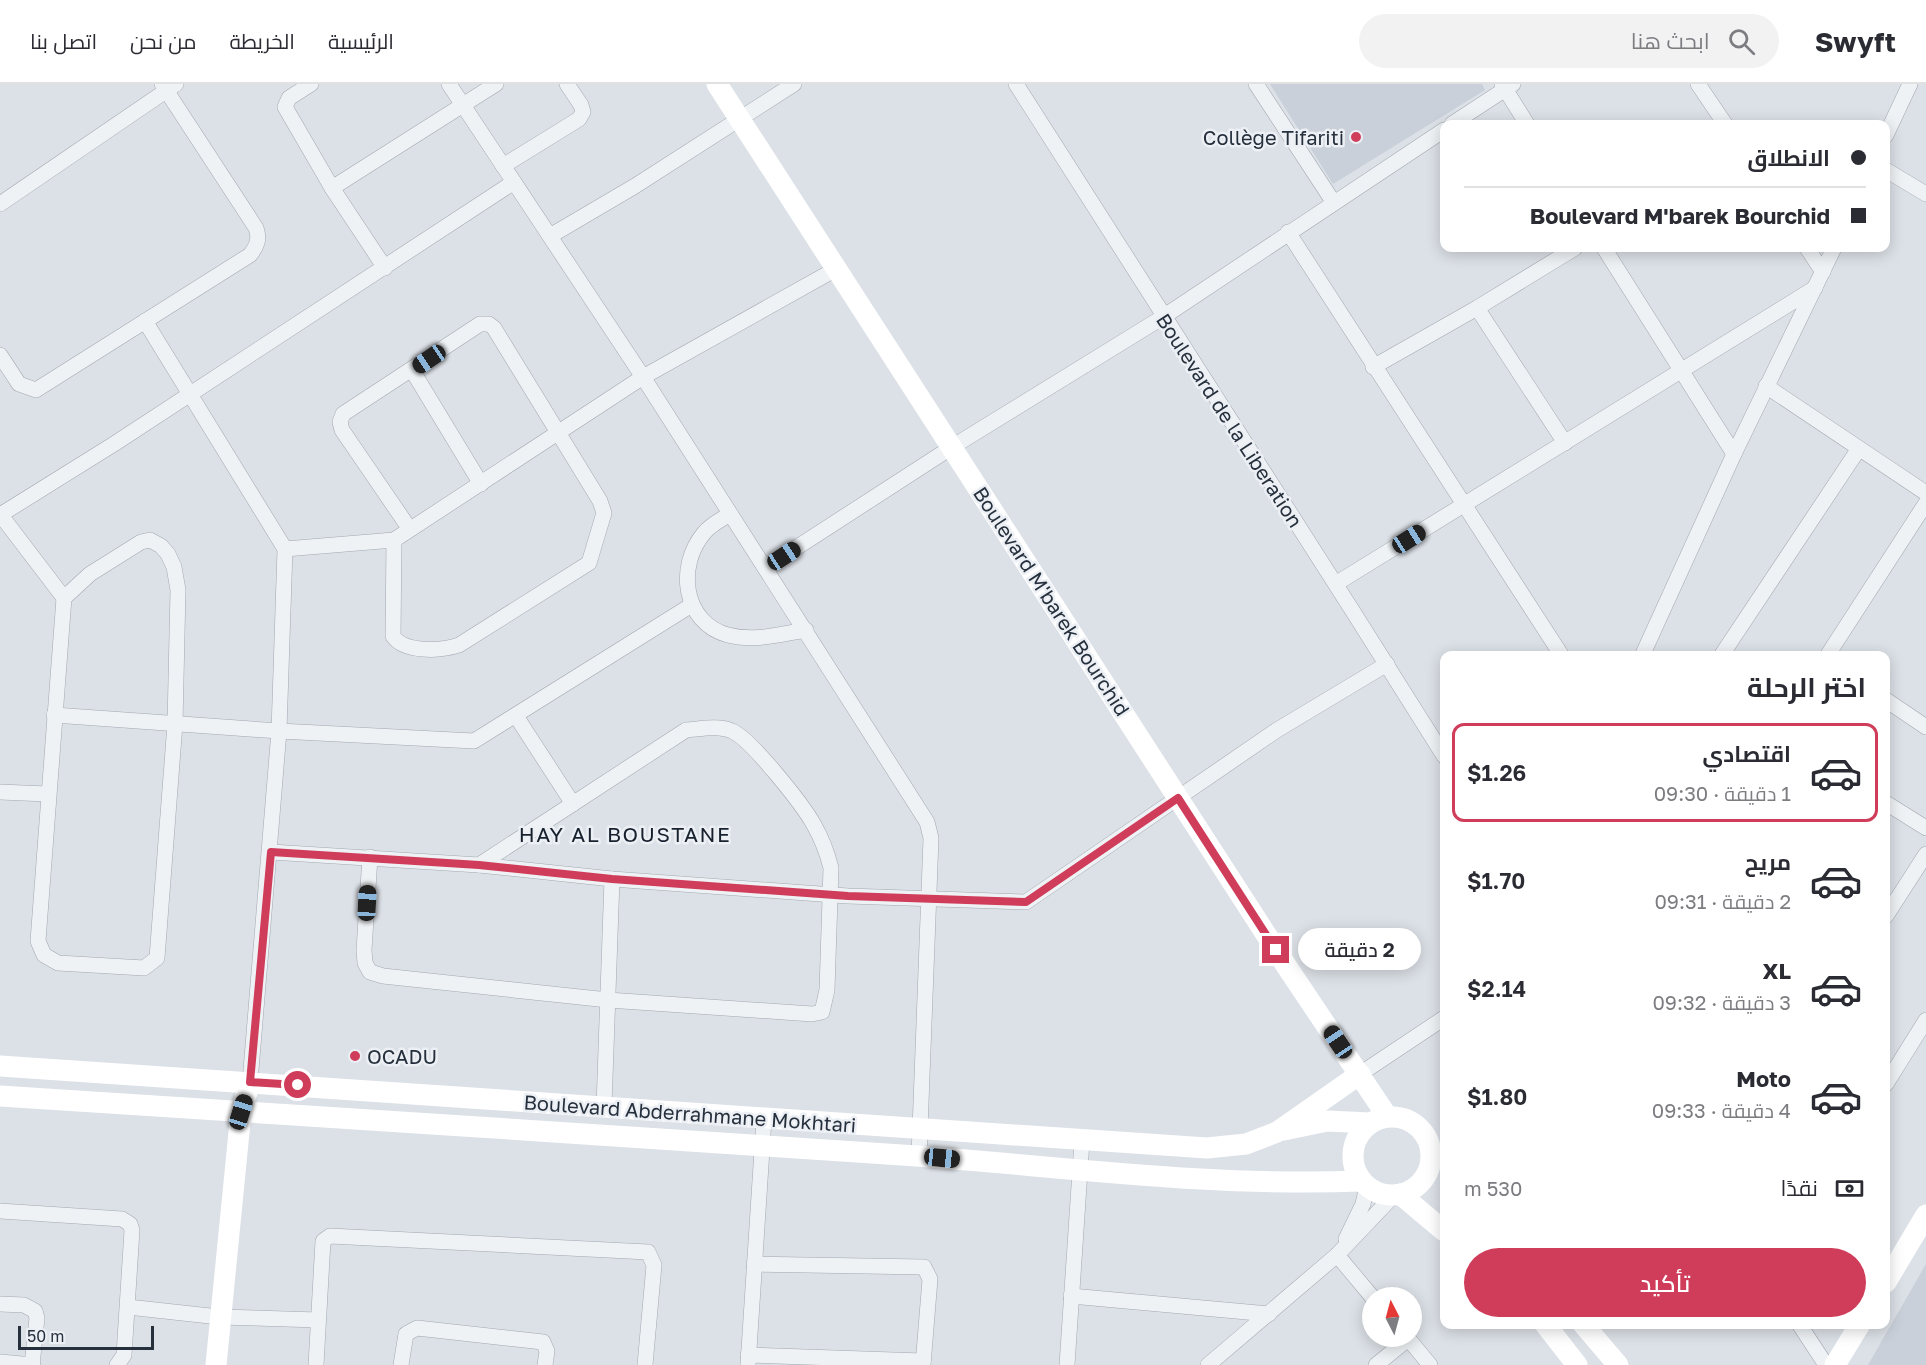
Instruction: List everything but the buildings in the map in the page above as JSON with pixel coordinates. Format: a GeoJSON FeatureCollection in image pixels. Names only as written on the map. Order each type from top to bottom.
{"type":"FeatureCollection","features":[{"type":"Feature","properties":{"kind":"main road","name":"Boulevard M'barek Bourchid"},"geometry":{"type":"LineString","coordinates":[[717,84],[1178,798],[1360,1074],[1378,1120]]}},
{"type":"Feature","properties":{"kind":"main road","name":"Boulevard Abderrahmane Mokhtari"},"geometry":{"type":"LineString","coordinates":[[0,1066],[1207,1148],[1246,1144],[1277,1132],[1360,1074]]}},
{"type":"Feature","properties":{"kind":"main road"},"geometry":{"type":"LineString","coordinates":[[216,1365],[241,1112],[250,1082]]}},
{"type":"Feature","properties":{"kind":"main road","name":"Boulevard Abderrahmane Mokhtari"},"geometry":{"type":"LineString","coordinates":[[0,1096],[919,1156],[1079,1172],[1303,1184],[1364,1184]]}},
{"type":"Feature","properties":{"kind":"main road"},"geometry":{"type":"LineString","coordinates":[[1277,1132],[1327,1121],[1407,1119],[1424,1132],[1431,1152],[1440,1163]]}},
{"type":"Feature","properties":{"kind":"main road"},"geometry":{"type":"LineString","coordinates":[[1378,1120],[1356,1139],[1353,1150],[1353,1161],[1364,1184],[1380,1193],[1397,1194],[1420,1183],[1427,1173],[1431,1152]]}},
{"type":"Feature","properties":{"kind":"main road"},"geometry":{"type":"LineString","coordinates":[[1397,1194],[1440,1228]]}},
{"type":"Feature","properties":{"kind":"main road"},"geometry":{"type":"LineString","coordinates":[[1890,1275],[1926,1215]]}},
{"type":"Feature","properties":{"kind":"main road"},"geometry":{"type":"LineString","coordinates":[[1549,1329],[1577,1365]]}},
{"type":"Feature","properties":{"kind":"main road"},"geometry":{"type":"LineString","coordinates":[[1587,1329],[1618,1365]]}},
{"type":"Feature","properties":{"kind":"main road"},"geometry":{"type":"LineString","coordinates":[[1835,1365],[1857,1329]]}},
{"type":"Feature","properties":{"kind":"street"},"geometry":{"type":"LineString","coordinates":[[311,84],[289,98],[285,107],[332,188],[385,268]]}},
{"type":"Feature","properties":{"kind":"street"},"geometry":{"type":"LineString","coordinates":[[449,84],[643,376],[927,822],[931,838],[919,1156]]}},
{"type":"Feature","properties":{"kind":"street"},"geometry":{"type":"LineString","coordinates":[[332,188],[495,84]]}},
{"type":"Feature","properties":{"kind":"street"},"geometry":{"type":"LineString","coordinates":[[503,166],[579,119],[583,112],[581,105],[567,84]]}},
{"type":"Feature","properties":{"kind":"street"},"geometry":{"type":"LineString","coordinates":[[550,236],[794,84]]}},
{"type":"Feature","properties":{"kind":"street","name":"Boulevard de la Liberation"},"geometry":{"type":"LineString","coordinates":[[1016,84],[1163,317],[1337,583],[1440,750]]}},
{"type":"Feature","properties":{"kind":"street"},"geometry":{"type":"LineString","coordinates":[[1256,84],[1334,203]]}},
{"type":"Feature","properties":{"kind":"street"},"geometry":{"type":"LineString","coordinates":[[1698,84],[1722,120]]}},
{"type":"Feature","properties":{"kind":"street"},"geometry":{"type":"LineString","coordinates":[[0,204],[168,86],[256,228],[258,243],[250,255],[36,390],[20,384],[0,355]]}},
{"type":"Feature","properties":{"kind":"street"},"geometry":{"type":"LineString","coordinates":[[1458,120],[1507,86],[1525,120]]}},
{"type":"Feature","properties":{"kind":"street"},"geometry":{"type":"LineString","coordinates":[[1890,125],[1906,87]]}},
{"type":"Feature","properties":{"kind":"street"},"geometry":{"type":"LineString","coordinates":[[765,568],[952,447],[1163,317],[1440,133]]}},
{"type":"Feature","properties":{"kind":"street"},"geometry":{"type":"LineString","coordinates":[[1890,172],[1926,194]]}},
{"type":"Feature","properties":{"kind":"street"},"geometry":{"type":"LineString","coordinates":[[64,598],[90,574],[141,542],[150,540],[161,546],[174,567],[178,590],[175,724],[160,940],[157,957],[151,965],[144,968],[58,963],[49,960],[41,952],[38,941],[47,794],[64,598],[0,514],[385,268],[514,182]]}},
{"type":"Feature","properties":{"kind":"street"},"geometry":{"type":"LineString","coordinates":[[1288,232],[1373,367],[1559,651]]}},
{"type":"Feature","properties":{"kind":"street"},"geometry":{"type":"LineString","coordinates":[[1373,367],[1477,308],[1568,252]]}},
{"type":"Feature","properties":{"kind":"street"},"geometry":{"type":"LineString","coordinates":[[1606,252],[1734,454]]}},
{"type":"Feature","properties":{"kind":"street"},"geometry":{"type":"LineString","coordinates":[[1810,252],[1823,272]]}},
{"type":"Feature","properties":{"kind":"street"},"geometry":{"type":"LineString","coordinates":[[1644,651],[1766,386],[1832,252]]}},
{"type":"Feature","properties":{"kind":"street"},"geometry":{"type":"LineString","coordinates":[[285,549],[394,540],[643,376],[836,269]]}},
{"type":"Feature","properties":{"kind":"street"},"geometry":{"type":"LineString","coordinates":[[1337,583],[1815,288]]}},
{"type":"Feature","properties":{"kind":"street"},"geometry":{"type":"LineString","coordinates":[[1477,308],[1565,443]]}},
{"type":"Feature","properties":{"kind":"street"},"geometry":{"type":"LineString","coordinates":[[145,321],[285,549],[279,731],[271,852],[250,1082]]}},
{"type":"Feature","properties":{"kind":"street"},"geometry":{"type":"LineString","coordinates":[[394,540],[393,636],[403,646],[441,649],[459,645],[584,567],[592,557],[604,513],[600,501],[494,328],[489,324],[480,324],[343,414],[340,422],[342,430],[410,528]]}},
{"type":"Feature","properties":{"kind":"street"},"geometry":{"type":"LineString","coordinates":[[412,370],[481,484]]}},
{"type":"Feature","properties":{"kind":"street"},"geometry":{"type":"LineString","coordinates":[[1766,386],[1858,450],[1926,493]]}},
{"type":"Feature","properties":{"kind":"street"},"geometry":{"type":"LineString","coordinates":[[1724,651],[1858,450]]}},
{"type":"Feature","properties":{"kind":"street"},"geometry":{"type":"LineString","coordinates":[[1830,651],[1926,503]]}},
{"type":"Feature","properties":{"kind":"street"},"geometry":{"type":"LineString","coordinates":[[730,514],[704,532],[693,552],[687,576],[690,606],[706,623],[726,634],[745,638],[806,630]]}},
{"type":"Feature","properties":{"kind":"street"},"geometry":{"type":"LineString","coordinates":[[54,715],[279,731],[474,741],[690,606]]}},
{"type":"Feature","properties":{"kind":"street"},"geometry":{"type":"LineString","coordinates":[[271,852],[479,865],[612,879],[928,901],[1026,902],[1277,730],[1387,664]]}},
{"type":"Feature","properties":{"kind":"street"},"geometry":{"type":"LineString","coordinates":[[1890,703],[1926,727]]}},
{"type":"Feature","properties":{"kind":"street"},"geometry":{"type":"LineString","coordinates":[[516,716],[573,804]]}},
{"type":"Feature","properties":{"kind":"street"},"geometry":{"type":"LineString","coordinates":[[370,857],[364,950],[365,963],[370,972],[383,976],[608,1000],[812,1014],[822,1012],[827,990],[831,867],[827,849],[813,822],[751,744],[732,730],[709,728],[686,730],[479,865]]}},
{"type":"Feature","properties":{"kind":"street"},"geometry":{"type":"LineString","coordinates":[[0,792],[47,794]]}},
{"type":"Feature","properties":{"kind":"street"},"geometry":{"type":"LineString","coordinates":[[1890,806],[1926,828]]}},
{"type":"Feature","properties":{"kind":"street"},"geometry":{"type":"LineString","coordinates":[[1890,910],[1926,854]]}},
{"type":"Feature","properties":{"kind":"street"},"geometry":{"type":"LineString","coordinates":[[604,1106],[612,879]]}},
{"type":"Feature","properties":{"kind":"street"},"geometry":{"type":"LineString","coordinates":[[1890,1078],[1926,1020]]}},
{"type":"Feature","properties":{"kind":"street"},"geometry":{"type":"LineString","coordinates":[[1360,1074],[1440,1021]]}},
{"type":"Feature","properties":{"kind":"street"},"geometry":{"type":"LineString","coordinates":[[754,1264],[915,1265],[924,1267],[930,1279],[923,1363],[748,1360],[760,1147],[764,1119]]}},
{"type":"Feature","properties":{"kind":"street"},"geometry":{"type":"LineString","coordinates":[[1067,1365],[1082,1141]]}},
{"type":"Feature","properties":{"kind":"street"},"geometry":{"type":"LineString","coordinates":[[1339,1252],[1363,1204],[1364,1184]]}},
{"type":"Feature","properties":{"kind":"street"},"geometry":{"type":"LineString","coordinates":[[1208,1365],[1339,1252],[1397,1194]]}},
{"type":"Feature","properties":{"kind":"street"},"geometry":{"type":"LineString","coordinates":[[0,1211],[122,1219],[130,1224],[132,1230],[124,1355],[117,1365]]}},
{"type":"Feature","properties":{"kind":"street"},"geometry":{"type":"LineString","coordinates":[[316,1365],[323,1241],[330,1236],[648,1252],[654,1265],[645,1365]]}},
{"type":"Feature","properties":{"kind":"street"},"geometry":{"type":"LineString","coordinates":[[1339,1252],[1365,1287]]}},
{"type":"Feature","properties":{"kind":"street"},"geometry":{"type":"LineString","coordinates":[[1071,1296],[1269,1314]]}},
{"type":"Feature","properties":{"kind":"street"},"geometry":{"type":"LineString","coordinates":[[0,1304],[24,1305],[36,1311],[37,1318],[32,1365],[0,1362]]}},
{"type":"Feature","properties":{"kind":"street"},"geometry":{"type":"LineString","coordinates":[[128,1307],[219,1317],[318,1320]]}},
{"type":"Feature","properties":{"kind":"street"},"geometry":{"type":"LineString","coordinates":[[400,1365],[406,1334],[417,1328],[543,1342],[547,1351],[545,1365]]}},
{"type":"Feature","properties":{"kind":"street"},"geometry":{"type":"LineString","coordinates":[[1802,1329],[1826,1365]]}},
{"type":"Feature","properties":{"kind":"street"},"geometry":{"type":"LineString","coordinates":[[1376,1365],[1397,1347]]}},
{"type":"Feature","properties":{"kind":"street"},"geometry":{"type":"LineString","coordinates":[[1415,1347],[1430,1365]]}},
{"type":"Feature","properties":{"kind":"shaded area","name":"Collège Tifariti"},"geometry":{"type":"Polygon","coordinates":[[[1270,84],[1482,84],[1485,90],[1333,184],[1270,84]]]}},
{"type":"Feature","properties":{"kind":"shaded area"},"geometry":{"type":"Polygon","coordinates":[[[1926,1264],[1926,1365],[1868,1365],[1926,1264]]]}},
{"type":"Feature","properties":{"kind":"place","name":"Collège Tifariti"},"geometry":{"type":"Point","coordinates":[1356,137]}},
{"type":"Feature","properties":{"kind":"place","name":"OCADU"},"geometry":{"type":"Point","coordinates":[355,1056]}},
{"type":"Feature","properties":{"kind":"district","name":"HAY AL BOUSTANE"},"geometry":{"type":"Point","coordinates":[625,834]}},
{"type":"Feature","properties":{"kind":"route"},"geometry":{"type":"LineString","coordinates":[[298,1085],[250,1082],[271,852],[479,865],[612,879],[848,896],[928,901],[1026,902],[1178,798],[1276,950]]}}]}
